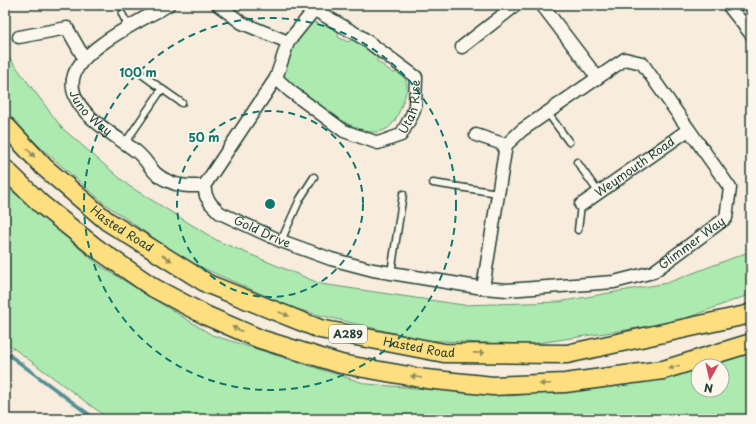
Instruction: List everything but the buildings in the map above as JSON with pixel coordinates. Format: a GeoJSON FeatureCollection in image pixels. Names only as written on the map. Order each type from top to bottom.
{"type":"FeatureCollection","features":[{"type":"Feature","properties":{"kind":"main road","name":"Hasted Road"},"geometry":{"type":"LineString","coordinates":[[5,125],[44,167],[107,221],[208,284],[320,329],[444,353],[567,354],[751,313]]}},
{"type":"Feature","properties":{"kind":"main road","name":"A289"},"geometry":{"type":"LineString","coordinates":[[5,169],[41,204],[90,243],[154,288],[208,316],[260,339],[341,364],[426,379],[493,386],[551,384],[663,370],[751,343]]}},
{"type":"Feature","properties":{"kind":"street","name":"Juno Way"},"geometry":{"type":"LineString","coordinates":[[168,5],[129,27],[84,58],[74,75],[72,88],[78,104],[86,113],[138,153],[154,173],[168,182],[186,187],[204,186]]}},
{"type":"Feature","properties":{"kind":"street"},"geometry":{"type":"LineString","coordinates":[[218,5],[242,23],[288,42]]}},
{"type":"Feature","properties":{"kind":"street"},"geometry":{"type":"LineString","coordinates":[[462,47],[516,5]]}},
{"type":"Feature","properties":{"kind":"street"},"geometry":{"type":"LineString","coordinates":[[542,5],[597,77]]}},
{"type":"Feature","properties":{"kind":"street"},"geometry":{"type":"LineString","coordinates":[[728,5],[751,34]]}},
{"type":"Feature","properties":{"kind":"street"},"geometry":{"type":"LineString","coordinates":[[204,186],[276,78],[288,42],[316,8]]}},
{"type":"Feature","properties":{"kind":"street","name":"Utah Rise"},"geometry":{"type":"LineString","coordinates":[[276,78],[290,91],[344,131],[378,143],[401,135],[417,114],[415,106],[416,77],[363,38],[316,8]]}},
{"type":"Feature","properties":{"kind":"street"},"geometry":{"type":"LineString","coordinates":[[19,37],[67,28],[84,58]]}},
{"type":"Feature","properties":{"kind":"street","name":"Glimmer Way"},"geometry":{"type":"LineString","coordinates":[[482,288],[507,290],[614,282],[653,272],[726,218],[730,188],[642,63],[625,60],[597,77],[547,112],[522,130],[506,145]]}},
{"type":"Feature","properties":{"kind":"street","name":"Weymouth Road"},"geometry":{"type":"LineString","coordinates":[[581,205],[688,130]]}},
{"type":"Feature","properties":{"kind":"street"},"geometry":{"type":"LineString","coordinates":[[476,135],[506,145],[482,288]]}},
{"type":"Feature","properties":{"kind":"street","name":"Gold Drive"},"geometry":{"type":"LineString","coordinates":[[204,186],[206,196],[211,204],[220,213],[281,241],[331,259],[373,270],[482,288]]}},
{"type":"Feature","properties":{"kind":"lane"},"geometry":{"type":"LineString","coordinates":[[122,14],[129,27]]}},
{"type":"Feature","properties":{"kind":"lane"},"geometry":{"type":"LineString","coordinates":[[136,70],[182,103]]}},
{"type":"Feature","properties":{"kind":"lane"},"geometry":{"type":"LineString","coordinates":[[125,143],[162,89]]}},
{"type":"Feature","properties":{"kind":"lane"},"geometry":{"type":"LineString","coordinates":[[547,112],[569,142]]}},
{"type":"Feature","properties":{"kind":"lane"},"geometry":{"type":"LineString","coordinates":[[577,162],[598,193]]}},
{"type":"Feature","properties":{"kind":"lane"},"geometry":{"type":"LineString","coordinates":[[281,241],[300,199],[314,177]]}},
{"type":"Feature","properties":{"kind":"lane"},"geometry":{"type":"LineString","coordinates":[[433,183],[498,193]]}},
{"type":"Feature","properties":{"kind":"lane"},"geometry":{"type":"LineString","coordinates":[[391,273],[403,194]]}},
{"type":"Feature","properties":{"kind":"lane"},"geometry":{"type":"LineString","coordinates":[[578,230],[581,205]]}},
{"type":"Feature","properties":{"kind":"green space"},"geometry":{"type":"Polygon","coordinates":[[[308,22],[314,22],[338,30],[338,37],[348,42],[353,39],[377,54],[377,61],[393,73],[400,72],[405,79],[407,86],[406,94],[397,116],[388,128],[379,132],[370,132],[349,125],[283,77],[282,72],[291,42],[308,22]]]}},
{"type":"Feature","properties":{"kind":"green space"},"geometry":{"type":"Polygon","coordinates":[[[5,52],[62,128],[129,186],[218,241],[321,284],[463,305],[558,302],[667,283],[751,251],[751,294],[673,323],[524,345],[422,340],[295,309],[185,260],[105,204],[14,124],[5,113],[5,52]]]}},
{"type":"Feature","properties":{"kind":"green space"},"geometry":{"type":"Polygon","coordinates":[[[5,185],[99,265],[212,335],[367,384],[510,396],[656,380],[690,370],[690,398],[730,398],[730,360],[751,350],[751,419],[109,419],[5,342],[5,185]]]}},
{"type":"Feature","properties":{"kind":"waterway"},"geometry":{"type":"LineString","coordinates":[[5,352],[95,419]]}}]}
